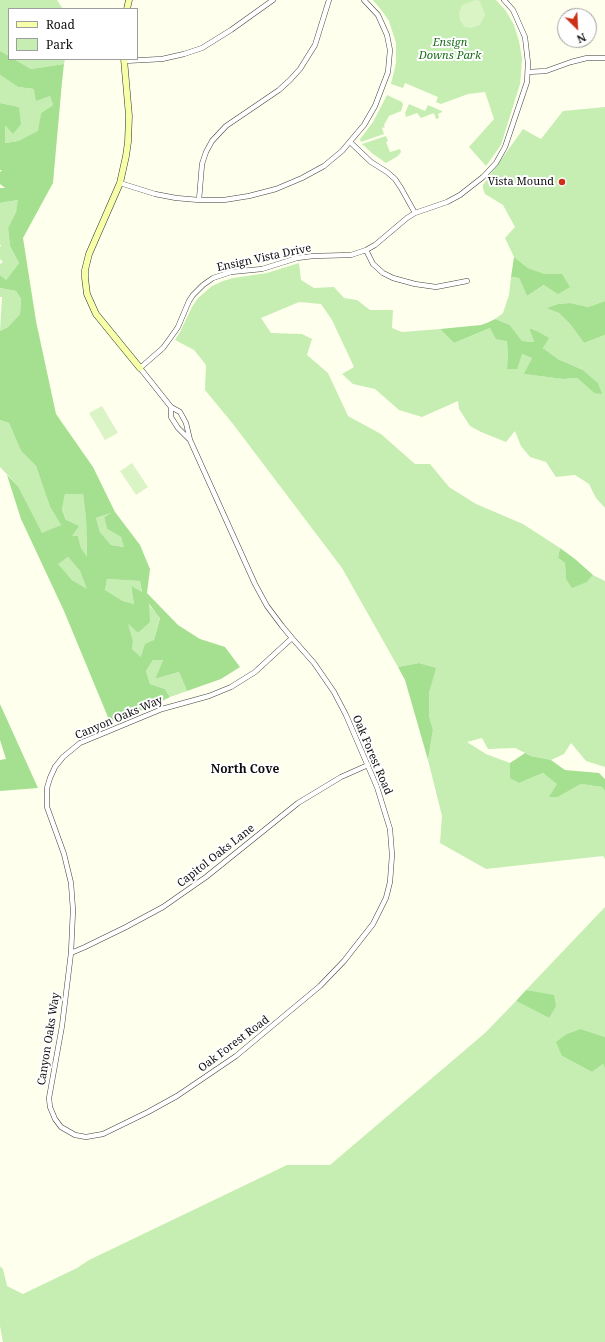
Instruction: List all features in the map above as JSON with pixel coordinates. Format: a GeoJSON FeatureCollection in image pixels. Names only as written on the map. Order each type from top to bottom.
{"type":"FeatureCollection","features":[{"type":"Feature","properties":{"kind":"street"},"geometry":{"type":"LineString","coordinates":[[138,60],[162,59],[193,51],[210,44],[273,0]]}},
{"type":"Feature","properties":{"kind":"street"},"geometry":{"type":"LineString","coordinates":[[199,200],[202,164],[212,141],[226,126],[279,90],[300,69],[315,45],[329,0]]}},
{"type":"Feature","properties":{"kind":"street"},"geometry":{"type":"LineString","coordinates":[[120,183],[165,196],[199,200],[224,200],[249,196],[289,184],[324,166],[350,142],[364,125],[375,106],[386,79],[389,65],[389,43],[385,28],[378,15],[364,0]]}},
{"type":"Feature","properties":{"kind":"street","name":"Ensign Vista Drive"},"geometry":{"type":"LineString","coordinates":[[140,368],[163,348],[178,327],[193,295],[202,285],[213,278],[231,272],[262,269],[297,258],[351,255],[366,250],[375,245],[415,213],[447,202],[460,195],[476,184],[490,170],[501,155],[509,139],[524,94],[528,72],[528,51],[525,37],[513,10],[504,0]]}},
{"type":"Feature","properties":{"kind":"street"},"geometry":{"type":"LineString","coordinates":[[528,72],[546,71],[579,60],[594,57],[605,58]]}},
{"type":"Feature","properties":{"kind":"street"},"geometry":{"type":"LineString","coordinates":[[124,60],[129,128],[126,156],[120,183],[89,254],[85,270],[85,286],[89,301],[96,314],[171,407]]}},
{"type":"Feature","properties":{"kind":"street"},"geometry":{"type":"LineString","coordinates":[[350,142],[371,162],[395,179],[415,213]]}},
{"type":"Feature","properties":{"kind":"street"},"geometry":{"type":"LineString","coordinates":[[366,250],[373,264],[383,273],[393,278],[415,284],[436,287],[467,281]]}},
{"type":"Feature","properties":{"kind":"street","name":"Oak Forest Road"},"geometry":{"type":"LineString","coordinates":[[68,1131],[75,1135],[86,1137],[94,1136],[118,1126],[177,1096],[236,1056],[320,986],[353,950],[373,924],[386,898],[390,882],[392,855],[390,829],[377,786],[346,715],[334,692],[314,664],[275,617],[260,595],[190,440],[186,423],[180,412],[171,407],[171,417],[178,428],[190,440]]}},
{"type":"Feature","properties":{"kind":"street","name":"Canyon Oaks Way"},"geometry":{"type":"LineString","coordinates":[[68,1131],[61,1127],[54,1119],[49,1098],[62,1026],[73,910],[71,883],[61,844],[47,807],[47,788],[55,767],[73,748],[86,740],[169,707],[210,696],[231,687],[255,672],[292,638]]}},
{"type":"Feature","properties":{"kind":"street","name":"Capitol Oaks Lane"},"geometry":{"type":"LineString","coordinates":[[70,953],[126,927],[163,907],[206,877],[298,803],[342,777],[368,765]]}},
{"type":"Feature","properties":{"kind":"green space"},"geometry":{"type":"Polygon","coordinates":[[[0,0],[57,0],[62,8],[8,8],[8,55],[0,51],[0,0]]]}},
{"type":"Feature","properties":{"kind":"green space","name":"Ensign Downs Park"},"geometry":{"type":"Polygon","coordinates":[[[373,0],[496,0],[506,11],[514,25],[519,41],[522,58],[520,84],[501,145],[486,166],[469,147],[494,119],[485,92],[468,94],[441,104],[436,102],[438,97],[405,83],[403,88],[391,84],[396,63],[396,43],[389,21],[373,0]]]}},
{"type":"Feature","properties":{"kind":"green space"},"geometry":{"type":"Polygon","coordinates":[[[476,0],[480,1],[485,15],[480,25],[471,28],[465,27],[460,21],[459,13],[462,5],[476,0]]]}},
{"type":"Feature","properties":{"kind":"green space"},"geometry":{"type":"Polygon","coordinates":[[[0,51],[8,55],[8,60],[16,60],[31,69],[64,64],[53,183],[23,238],[36,321],[56,414],[93,467],[115,512],[140,545],[150,569],[147,593],[178,625],[200,639],[225,647],[240,667],[221,679],[187,691],[179,672],[155,679],[163,660],[153,660],[146,671],[150,684],[165,689],[170,697],[148,708],[110,722],[64,611],[21,519],[7,475],[18,486],[42,533],[61,525],[50,507],[36,466],[21,451],[9,423],[0,420],[0,331],[8,327],[20,314],[21,299],[16,291],[0,288],[0,275],[6,280],[19,263],[10,246],[8,228],[16,212],[18,200],[0,203],[0,188],[5,188],[0,184],[0,172],[2,170],[0,170],[0,103],[19,107],[21,124],[13,134],[5,125],[5,143],[18,141],[38,131],[41,113],[53,105],[50,96],[36,101],[34,89],[18,87],[0,75],[0,51]],[[65,494],[62,509],[66,520],[79,526],[72,536],[78,536],[81,548],[87,557],[86,518],[83,494],[65,494]],[[111,513],[96,518],[100,532],[111,545],[124,547],[121,537],[107,529],[104,517],[111,513]],[[68,557],[58,564],[72,580],[87,589],[80,571],[68,557]],[[107,579],[105,590],[123,601],[134,604],[131,586],[142,592],[140,581],[107,579]],[[149,604],[150,622],[138,633],[128,624],[133,641],[132,649],[141,657],[145,644],[154,640],[160,618],[149,604]]]}},
{"type":"Feature","properties":{"kind":"green space"},"geometry":{"type":"Polygon","coordinates":[[[16,60],[65,60],[64,64],[31,69],[16,60]]]}},
{"type":"Feature","properties":{"kind":"green space"},"geometry":{"type":"Polygon","coordinates":[[[0,75],[18,87],[34,89],[50,96],[53,105],[41,113],[39,131],[18,141],[5,143],[5,124],[19,107],[0,103],[0,75]]]}},
{"type":"Feature","properties":{"kind":"green space"},"geometry":{"type":"Polygon","coordinates":[[[387,95],[402,102],[403,105],[401,111],[389,116],[384,125],[385,127],[382,128],[384,134],[361,142],[360,139],[373,122],[387,95]]]}},
{"type":"Feature","properties":{"kind":"green space"},"geometry":{"type":"Polygon","coordinates":[[[409,104],[425,111],[428,105],[442,112],[438,114],[439,118],[436,119],[434,113],[421,118],[417,113],[406,117],[405,113],[409,104]]]}},
{"type":"Feature","properties":{"kind":"green space"},"geometry":{"type":"Polygon","coordinates":[[[605,107],[605,301],[588,307],[570,303],[558,304],[546,308],[559,313],[570,324],[584,343],[605,335],[605,508],[596,498],[589,484],[575,475],[556,477],[546,462],[530,457],[521,446],[515,431],[506,442],[470,426],[459,409],[458,401],[422,417],[399,410],[375,389],[353,384],[342,374],[354,367],[332,320],[321,304],[299,302],[261,318],[271,333],[302,334],[312,339],[307,355],[328,373],[348,416],[381,434],[415,464],[430,464],[449,487],[476,504],[523,524],[560,548],[558,558],[565,563],[566,579],[587,582],[593,575],[605,581],[605,767],[586,761],[571,743],[564,754],[551,760],[531,756],[515,748],[488,749],[482,738],[467,742],[486,754],[510,763],[510,777],[519,783],[543,773],[558,784],[549,797],[558,797],[581,784],[602,787],[605,791],[605,859],[603,856],[486,869],[440,843],[442,816],[428,760],[433,730],[429,716],[429,693],[435,668],[419,663],[398,667],[342,568],[233,424],[205,390],[206,365],[194,350],[175,340],[198,298],[212,286],[233,278],[267,273],[299,263],[301,280],[314,288],[334,287],[344,298],[357,300],[370,310],[393,310],[392,328],[402,332],[440,329],[454,343],[490,328],[507,341],[508,359],[522,354],[532,358],[525,374],[563,379],[577,378],[594,393],[598,383],[583,370],[558,359],[543,348],[548,338],[529,328],[534,342],[522,341],[510,325],[495,319],[503,313],[509,295],[511,277],[519,278],[527,296],[562,274],[545,274],[528,268],[514,257],[505,238],[515,227],[503,205],[485,194],[483,185],[523,129],[541,139],[563,111],[605,107]]]}},
{"type":"Feature","properties":{"kind":"green space"},"geometry":{"type":"Polygon","coordinates":[[[386,136],[388,141],[386,142],[390,152],[400,149],[401,152],[398,156],[386,163],[362,144],[386,136]]]}},
{"type":"Feature","properties":{"kind":"green space"},"geometry":{"type":"Polygon","coordinates":[[[19,200],[16,212],[8,228],[10,246],[19,263],[6,280],[0,275],[0,264],[3,262],[0,259],[0,203],[19,200]]]}},
{"type":"Feature","properties":{"kind":"green space"},"geometry":{"type":"Polygon","coordinates":[[[514,257],[528,268],[545,274],[562,274],[570,287],[558,294],[544,285],[527,296],[519,278],[511,277],[514,257]]]}},
{"type":"Feature","properties":{"kind":"green space"},"geometry":{"type":"Polygon","coordinates":[[[0,288],[16,291],[21,299],[20,314],[8,327],[0,331],[2,297],[0,297],[0,288]]]}},
{"type":"Feature","properties":{"kind":"green space"},"geometry":{"type":"Polygon","coordinates":[[[605,301],[605,335],[584,343],[570,324],[559,313],[546,308],[558,304],[570,303],[588,307],[605,301]]]}},
{"type":"Feature","properties":{"kind":"green space"},"geometry":{"type":"Polygon","coordinates":[[[495,319],[510,325],[522,341],[534,342],[529,328],[549,338],[543,348],[558,359],[583,370],[598,383],[602,394],[594,393],[577,378],[563,379],[524,374],[532,358],[522,354],[517,369],[507,369],[507,341],[496,339],[490,328],[454,343],[440,329],[481,325],[495,319]]]}},
{"type":"Feature","properties":{"kind":"green space"},"geometry":{"type":"Polygon","coordinates":[[[102,406],[118,433],[105,440],[89,413],[102,406]]]}},
{"type":"Feature","properties":{"kind":"green space"},"geometry":{"type":"Polygon","coordinates":[[[0,420],[9,423],[21,451],[36,466],[50,507],[61,525],[42,534],[18,486],[0,467],[0,420]]]}},
{"type":"Feature","properties":{"kind":"green space"},"geometry":{"type":"Polygon","coordinates":[[[132,463],[148,487],[136,495],[120,471],[132,463]]]}},
{"type":"Feature","properties":{"kind":"green space"},"geometry":{"type":"Polygon","coordinates":[[[65,494],[83,494],[86,518],[87,558],[81,548],[78,536],[72,536],[62,508],[65,494]]]}},
{"type":"Feature","properties":{"kind":"green space"},"geometry":{"type":"Polygon","coordinates":[[[115,512],[104,517],[107,529],[121,537],[125,547],[111,545],[100,532],[96,518],[115,512]]]}},
{"type":"Feature","properties":{"kind":"green space"},"geometry":{"type":"Polygon","coordinates":[[[560,548],[593,575],[587,582],[572,588],[566,579],[565,563],[558,558],[560,548]]]}},
{"type":"Feature","properties":{"kind":"green space"},"geometry":{"type":"Polygon","coordinates":[[[68,557],[80,571],[88,590],[72,580],[57,564],[68,557]]]}},
{"type":"Feature","properties":{"kind":"green space"},"geometry":{"type":"Polygon","coordinates":[[[107,579],[140,581],[142,593],[131,587],[134,604],[123,601],[105,590],[107,579]]]}},
{"type":"Feature","properties":{"kind":"green space"},"geometry":{"type":"Polygon","coordinates":[[[148,604],[160,617],[154,640],[141,657],[132,649],[133,641],[127,623],[138,633],[149,622],[148,604]]]}},
{"type":"Feature","properties":{"kind":"green space"},"geometry":{"type":"Polygon","coordinates":[[[153,660],[163,660],[155,679],[179,672],[187,691],[170,697],[165,689],[150,684],[146,671],[153,660]]]}},
{"type":"Feature","properties":{"kind":"green space"},"geometry":{"type":"Polygon","coordinates":[[[419,663],[436,668],[429,693],[429,716],[433,730],[428,760],[405,680],[398,667],[419,663]]]}},
{"type":"Feature","properties":{"kind":"green space"},"geometry":{"type":"Polygon","coordinates":[[[0,704],[38,788],[0,791],[0,760],[6,759],[0,740],[0,704]]]}},
{"type":"Feature","properties":{"kind":"green space"},"geometry":{"type":"Polygon","coordinates":[[[525,753],[531,756],[551,760],[565,770],[599,773],[605,779],[605,791],[602,787],[581,784],[558,797],[549,797],[557,784],[543,773],[519,783],[510,778],[510,763],[525,753]]]}},
{"type":"Feature","properties":{"kind":"green space"},"geometry":{"type":"Polygon","coordinates":[[[605,907],[605,1037],[581,1029],[562,1056],[592,1072],[603,1064],[605,1069],[605,1342],[3,1342],[0,1326],[0,1266],[3,1269],[7,1286],[23,1294],[77,1268],[89,1260],[287,1165],[330,1165],[485,1033],[516,1001],[549,1018],[554,996],[526,990],[605,907]]]}},
{"type":"Feature","properties":{"kind":"green space"},"geometry":{"type":"Polygon","coordinates":[[[526,990],[554,995],[556,1006],[549,1018],[516,1001],[526,990]]]}},
{"type":"Feature","properties":{"kind":"green space"},"geometry":{"type":"Polygon","coordinates":[[[581,1029],[605,1037],[605,1069],[603,1064],[592,1072],[562,1056],[556,1042],[567,1034],[581,1029]]]}},
{"type":"Feature","properties":{"kind":"place","name":"Vista Mound"},"geometry":{"type":"Point","coordinates":[562,182]}},
{"type":"Feature","properties":{"kind":"district","name":"North Cove"},"geometry":{"type":"Point","coordinates":[245,770]}}]}
